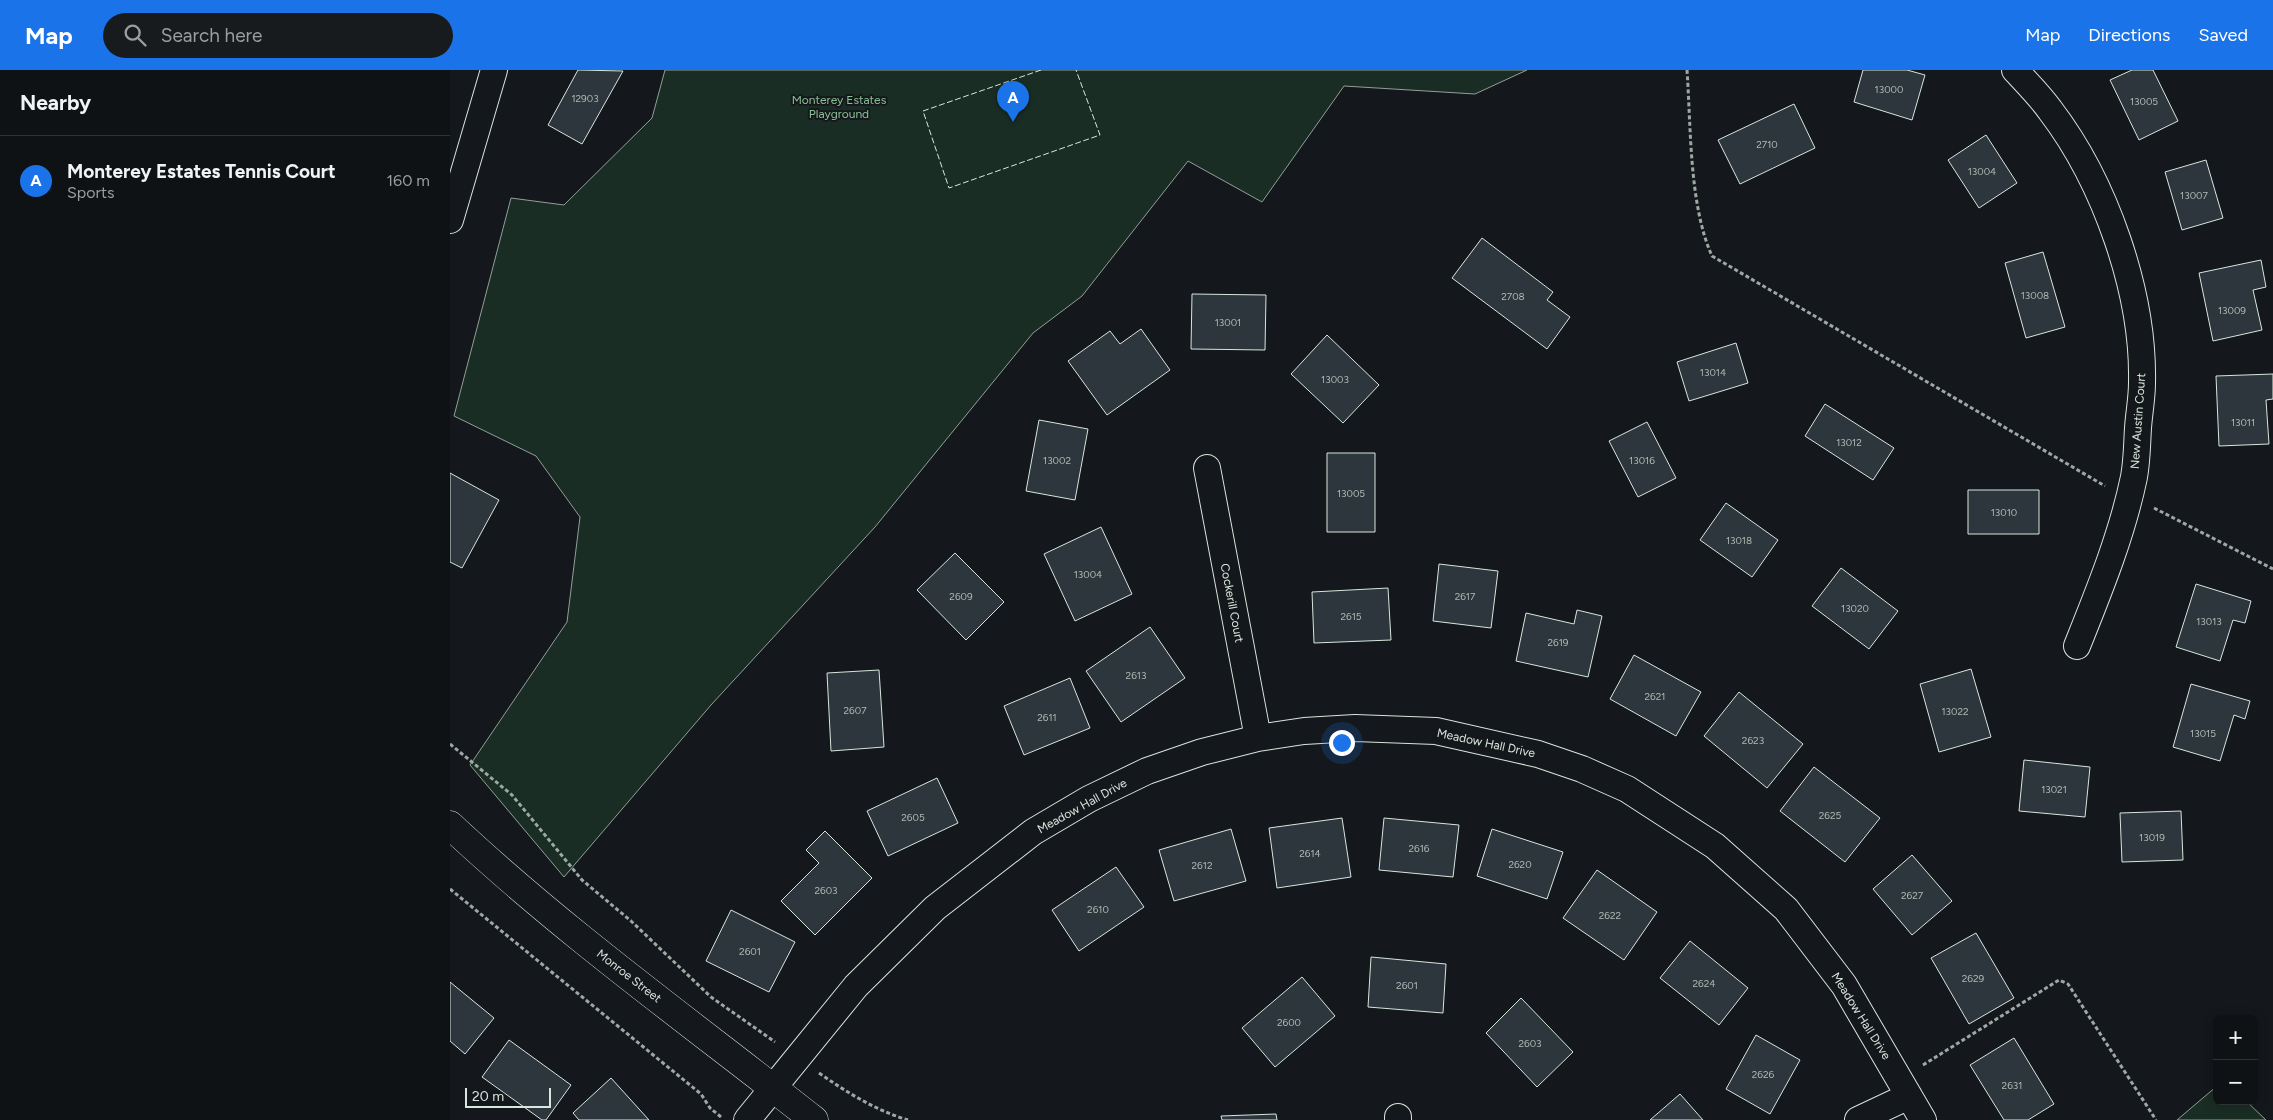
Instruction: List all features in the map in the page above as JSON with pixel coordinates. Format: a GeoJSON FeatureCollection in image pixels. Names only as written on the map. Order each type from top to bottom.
{"type":"FeatureCollection","features":[{"type":"Feature","properties":{"kind":"main road","name":"Monroe Street"},"geometry":{"type":"LineString","coordinates":[[450,825],[506,878],[583,941],[814,1120]]}},
{"type":"Feature","properties":{"kind":"street"},"geometry":{"type":"LineString","coordinates":[[450,220],[494,70]]}},
{"type":"Feature","properties":{"kind":"street","name":"New Austin Court"},"geometry":{"type":"LineString","coordinates":[[2015,70],[2050,110],[2079,154],[2113,226],[2130,288],[2139,334],[2142,382],[2134,477],[2108,566],[2077,646]]}},
{"type":"Feature","properties":{"kind":"street","name":"Cockerill Court"},"geometry":{"type":"LineString","coordinates":[[1207,468],[1258,738]]}},
{"type":"Feature","properties":{"kind":"street","name":"Meadow Hall Drive"},"geometry":{"type":"LineString","coordinates":[[747,1120],[856,986],[935,908],[1033,832],[1089,799],[1147,771],[1202,752],[1258,738],[1304,731],[1355,728],[1436,731],[1538,754],[1582,769],[1627,789],[1715,846],[1786,909],[1844,985],[1923,1120]]}},
{"type":"Feature","properties":{"kind":"street"},"geometry":{"type":"LineString","coordinates":[[1858,1120],[1904,1087]]}},
{"type":"Feature","properties":{"kind":"path"},"geometry":{"type":"LineString","coordinates":[[1687,70],[1698,212],[1703,236],[1712,256],[2101,484],[2161,510],[2273,569]]}},
{"type":"Feature","properties":{"kind":"path"},"geometry":{"type":"LineString","coordinates":[[450,744],[512,795],[582,880],[631,920],[711,997],[845,1091],[882,1112],[908,1120]]}},
{"type":"Feature","properties":{"kind":"path"},"geometry":{"type":"LineString","coordinates":[[450,889],[701,1094],[710,1108],[725,1120]]}},
{"type":"Feature","properties":{"kind":"path"},"geometry":{"type":"LineString","coordinates":[[1904,1087],[2059,980],[2068,984],[2156,1120]]}},
{"type":"Feature","properties":{"kind":"green space","name":"Monterey Estates Playground"},"geometry":{"type":"Polygon","coordinates":[[[665,70],[1527,70],[1475,94],[1344,86],[1262,202],[1188,161],[1082,296],[1033,333],[875,527],[711,705],[564,877],[470,765],[567,622],[580,517],[536,456],[454,416],[511,198],[564,205],[652,118],[665,70]]]}},
{"type":"Feature","properties":{"kind":"green space"},"geometry":{"type":"Polygon","coordinates":[[[2213,1089],[2213,1105],[2250,1105],[2266,1120],[2177,1120],[2213,1089]]]}},
{"type":"Feature","properties":{"kind":"building"},"geometry":{"type":"Polygon","coordinates":[[[578,70],[623,71],[582,144],[548,125],[578,70]]]}},
{"type":"Feature","properties":{"kind":"building"},"geometry":{"type":"Polygon","coordinates":[[[1863,70],[1907,70],[1925,75],[1912,120],[1854,102],[1863,70]]]}},
{"type":"Feature","properties":{"kind":"building"},"geometry":{"type":"Polygon","coordinates":[[[2132,70],[2153,70],[2178,121],[2139,140],[2110,80],[2132,70]]]}},
{"type":"Feature","properties":{"kind":"building"},"geometry":{"type":"Polygon","coordinates":[[[1794,104],[1815,148],[1740,184],[1718,140],[1794,104]]]}},
{"type":"Feature","properties":{"kind":"building"},"geometry":{"type":"Polygon","coordinates":[[[1986,135],[2017,183],[1979,208],[1948,160],[1986,135]]]}},
{"type":"Feature","properties":{"kind":"building"},"geometry":{"type":"Polygon","coordinates":[[[2206,160],[2223,218],[2182,230],[2165,172],[2206,160]]]}},
{"type":"Feature","properties":{"kind":"building"},"geometry":{"type":"Polygon","coordinates":[[[1482,238],[1553,292],[1547,300],[1570,317],[1547,349],[1452,278],[1482,238]]]}},
{"type":"Feature","properties":{"kind":"building"},"geometry":{"type":"Polygon","coordinates":[[[2043,252],[2065,327],[2026,338],[2005,263],[2043,252]]]}},
{"type":"Feature","properties":{"kind":"building"},"geometry":{"type":"Polygon","coordinates":[[[2261,260],[2266,287],[2253,290],[2262,330],[2213,341],[2199,273],[2261,260]]]}},
{"type":"Feature","properties":{"kind":"building"},"geometry":{"type":"Polygon","coordinates":[[[1192,294],[1266,295],[1265,350],[1191,349],[1192,294]]]}},
{"type":"Feature","properties":{"kind":"building"},"geometry":{"type":"Polygon","coordinates":[[[1141,329],[1170,370],[1107,415],[1068,361],[1110,331],[1120,344],[1141,329]]]}},
{"type":"Feature","properties":{"kind":"building"},"geometry":{"type":"Polygon","coordinates":[[[1327,335],[1379,385],[1343,423],[1291,374],[1327,335]]]}},
{"type":"Feature","properties":{"kind":"building"},"geometry":{"type":"Polygon","coordinates":[[[1736,343],[1748,383],[1689,401],[1677,362],[1736,343]]]}},
{"type":"Feature","properties":{"kind":"building"},"geometry":{"type":"Polygon","coordinates":[[[2273,374],[2273,399],[2266,400],[2269,444],[2219,446],[2216,376],[2273,374]]]}},
{"type":"Feature","properties":{"kind":"building"},"geometry":{"type":"Polygon","coordinates":[[[1825,404],[1894,448],[1873,480],[1805,436],[1825,404]]]}},
{"type":"Feature","properties":{"kind":"building"},"geometry":{"type":"Polygon","coordinates":[[[1039,420],[1088,429],[1075,500],[1026,491],[1039,420]]]}},
{"type":"Feature","properties":{"kind":"building"},"geometry":{"type":"Polygon","coordinates":[[[1647,422],[1676,478],[1638,497],[1609,441],[1647,422]]]}},
{"type":"Feature","properties":{"kind":"building"},"geometry":{"type":"Polygon","coordinates":[[[1327,453],[1375,453],[1375,532],[1327,532],[1327,453]]]}},
{"type":"Feature","properties":{"kind":"building"},"geometry":{"type":"Polygon","coordinates":[[[450,473],[499,500],[462,568],[450,562],[450,473]]]}},
{"type":"Feature","properties":{"kind":"building"},"geometry":{"type":"Polygon","coordinates":[[[1968,490],[2039,490],[2039,534],[1968,534],[1968,490]]]}},
{"type":"Feature","properties":{"kind":"building"},"geometry":{"type":"Polygon","coordinates":[[[1726,503],[1778,540],[1752,577],[1700,540],[1726,503]]]}},
{"type":"Feature","properties":{"kind":"building"},"geometry":{"type":"Polygon","coordinates":[[[1101,527],[1132,594],[1075,621],[1044,554],[1101,527]]]}},
{"type":"Feature","properties":{"kind":"building"},"geometry":{"type":"Polygon","coordinates":[[[955,553],[1004,602],[966,640],[917,590],[955,553]]]}},
{"type":"Feature","properties":{"kind":"building"},"geometry":{"type":"Polygon","coordinates":[[[1439,564],[1498,571],[1491,628],[1433,621],[1439,564]]]}},
{"type":"Feature","properties":{"kind":"building"},"geometry":{"type":"Polygon","coordinates":[[[1841,568],[1898,611],[1869,649],[1812,606],[1841,568]]]}},
{"type":"Feature","properties":{"kind":"building"},"geometry":{"type":"Polygon","coordinates":[[[2196,584],[2251,601],[2245,623],[2233,620],[2220,661],[2176,647],[2196,584]]]}},
{"type":"Feature","properties":{"kind":"building"},"geometry":{"type":"Polygon","coordinates":[[[1388,588],[1391,640],[1314,643],[1312,592],[1388,588]]]}},
{"type":"Feature","properties":{"kind":"building"},"geometry":{"type":"Polygon","coordinates":[[[1577,610],[1602,616],[1588,677],[1516,661],[1526,613],[1574,624],[1577,610]]]}},
{"type":"Feature","properties":{"kind":"building"},"geometry":{"type":"Polygon","coordinates":[[[1150,627],[1185,678],[1121,722],[1086,671],[1150,627]]]}},
{"type":"Feature","properties":{"kind":"building"},"geometry":{"type":"Polygon","coordinates":[[[1634,655],[1701,692],[1676,736],[1610,699],[1634,655]]]}},
{"type":"Feature","properties":{"kind":"building"},"geometry":{"type":"Polygon","coordinates":[[[1971,669],[1991,737],[1939,752],[1920,684],[1971,669]]]}},
{"type":"Feature","properties":{"kind":"building"},"geometry":{"type":"Polygon","coordinates":[[[879,670],[884,747],[831,751],[827,673],[879,670]]]}},
{"type":"Feature","properties":{"kind":"building"},"geometry":{"type":"Polygon","coordinates":[[[1070,678],[1090,728],[1024,755],[1004,706],[1070,678]]]}},
{"type":"Feature","properties":{"kind":"building"},"geometry":{"type":"Polygon","coordinates":[[[2191,684],[2250,701],[2245,719],[2234,715],[2220,761],[2173,747],[2191,684]]]}},
{"type":"Feature","properties":{"kind":"building"},"geometry":{"type":"Polygon","coordinates":[[[1739,692],[1803,744],[1767,788],[1704,736],[1739,692]]]}},
{"type":"Feature","properties":{"kind":"building"},"geometry":{"type":"Polygon","coordinates":[[[2024,760],[2090,767],[2085,817],[2019,811],[2024,760]]]}},
{"type":"Feature","properties":{"kind":"building"},"geometry":{"type":"Polygon","coordinates":[[[1814,767],[1880,818],[1845,862],[1780,811],[1814,767]]]}},
{"type":"Feature","properties":{"kind":"building"},"geometry":{"type":"Polygon","coordinates":[[[937,778],[958,823],[888,856],[867,811],[937,778]]]}},
{"type":"Feature","properties":{"kind":"building"},"geometry":{"type":"Polygon","coordinates":[[[2181,811],[2183,860],[2122,862],[2120,813],[2181,811]]]}},
{"type":"Feature","properties":{"kind":"building"},"geometry":{"type":"Polygon","coordinates":[[[1342,818],[1351,877],[1277,888],[1269,828],[1342,818]]]}},
{"type":"Feature","properties":{"kind":"building"},"geometry":{"type":"Polygon","coordinates":[[[1384,818],[1459,825],[1453,877],[1379,870],[1384,818]]]}},
{"type":"Feature","properties":{"kind":"building"},"geometry":{"type":"Polygon","coordinates":[[[1231,829],[1246,881],[1174,901],[1159,850],[1231,829]]]}},
{"type":"Feature","properties":{"kind":"building"},"geometry":{"type":"Polygon","coordinates":[[[1492,829],[1563,852],[1547,899],[1477,876],[1492,829]]]}},
{"type":"Feature","properties":{"kind":"building"},"geometry":{"type":"Polygon","coordinates":[[[825,831],[872,878],[815,935],[781,901],[819,863],[806,850],[825,831]]]}},
{"type":"Feature","properties":{"kind":"building"},"geometry":{"type":"Polygon","coordinates":[[[1912,855],[1952,901],[1912,935],[1873,889],[1912,855]]]}},
{"type":"Feature","properties":{"kind":"building"},"geometry":{"type":"Polygon","coordinates":[[[1116,867],[1144,907],[1079,951],[1052,910],[1116,867]]]}},
{"type":"Feature","properties":{"kind":"building"},"geometry":{"type":"Polygon","coordinates":[[[1597,870],[1657,912],[1624,960],[1563,918],[1597,870]]]}},
{"type":"Feature","properties":{"kind":"building"},"geometry":{"type":"Polygon","coordinates":[[[731,910],[795,942],[769,992],[706,961],[731,910]]]}},
{"type":"Feature","properties":{"kind":"building"},"geometry":{"type":"Polygon","coordinates":[[[1976,933],[2014,998],[1969,1024],[1931,958],[1976,933]]]}},
{"type":"Feature","properties":{"kind":"building"},"geometry":{"type":"Polygon","coordinates":[[[1690,941],[1748,988],[1719,1025],[1660,978],[1690,941]]]}},
{"type":"Feature","properties":{"kind":"building"},"geometry":{"type":"Polygon","coordinates":[[[1371,957],[1446,964],[1443,1013],[1368,1007],[1371,957]]]}},
{"type":"Feature","properties":{"kind":"building"},"geometry":{"type":"Polygon","coordinates":[[[1302,977],[1335,1016],[1275,1067],[1242,1028],[1302,977]]]}},
{"type":"Feature","properties":{"kind":"building"},"geometry":{"type":"Polygon","coordinates":[[[450,982],[494,1018],[465,1054],[450,1041],[450,982]]]}},
{"type":"Feature","properties":{"kind":"building"},"geometry":{"type":"Polygon","coordinates":[[[1521,998],[1573,1052],[1537,1087],[1486,1033],[1521,998]]]}},
{"type":"Feature","properties":{"kind":"building"},"geometry":{"type":"Polygon","coordinates":[[[1756,1035],[1800,1060],[1770,1114],[1726,1089],[1756,1035]]]}},
{"type":"Feature","properties":{"kind":"building"},"geometry":{"type":"Polygon","coordinates":[[[2014,1038],[2054,1104],[2028,1120],[2004,1120],[1970,1065],[2014,1038]]]}},
{"type":"Feature","properties":{"kind":"building"},"geometry":{"type":"Polygon","coordinates":[[[509,1040],[571,1085],[546,1120],[542,1120],[482,1077],[509,1040]]]}},
{"type":"Feature","properties":{"kind":"building"},"geometry":{"type":"Polygon","coordinates":[[[611,1078],[649,1120],[579,1120],[573,1113],[611,1078]]]}},
{"type":"Feature","properties":{"kind":"building"},"geometry":{"type":"Polygon","coordinates":[[[1680,1094],[1703,1120],[1650,1120],[1680,1094]]]}},
{"type":"Feature","properties":{"kind":"building"},"geometry":{"type":"Polygon","coordinates":[[[1276,1114],[1277,1120],[1222,1120],[1221,1116],[1276,1114]]]}},
{"type":"Feature","properties":{"kind":"fence"},"geometry":{"type":"LineString","coordinates":[[1041,70],[923,111],[949,188],[1100,135],[1076,70]]}},
{"type":"Feature","properties":{"kind":"place","name":"Monterey Estates Tennis Court"},"geometry":{"type":"Point","coordinates":[1013,122]}}]}
